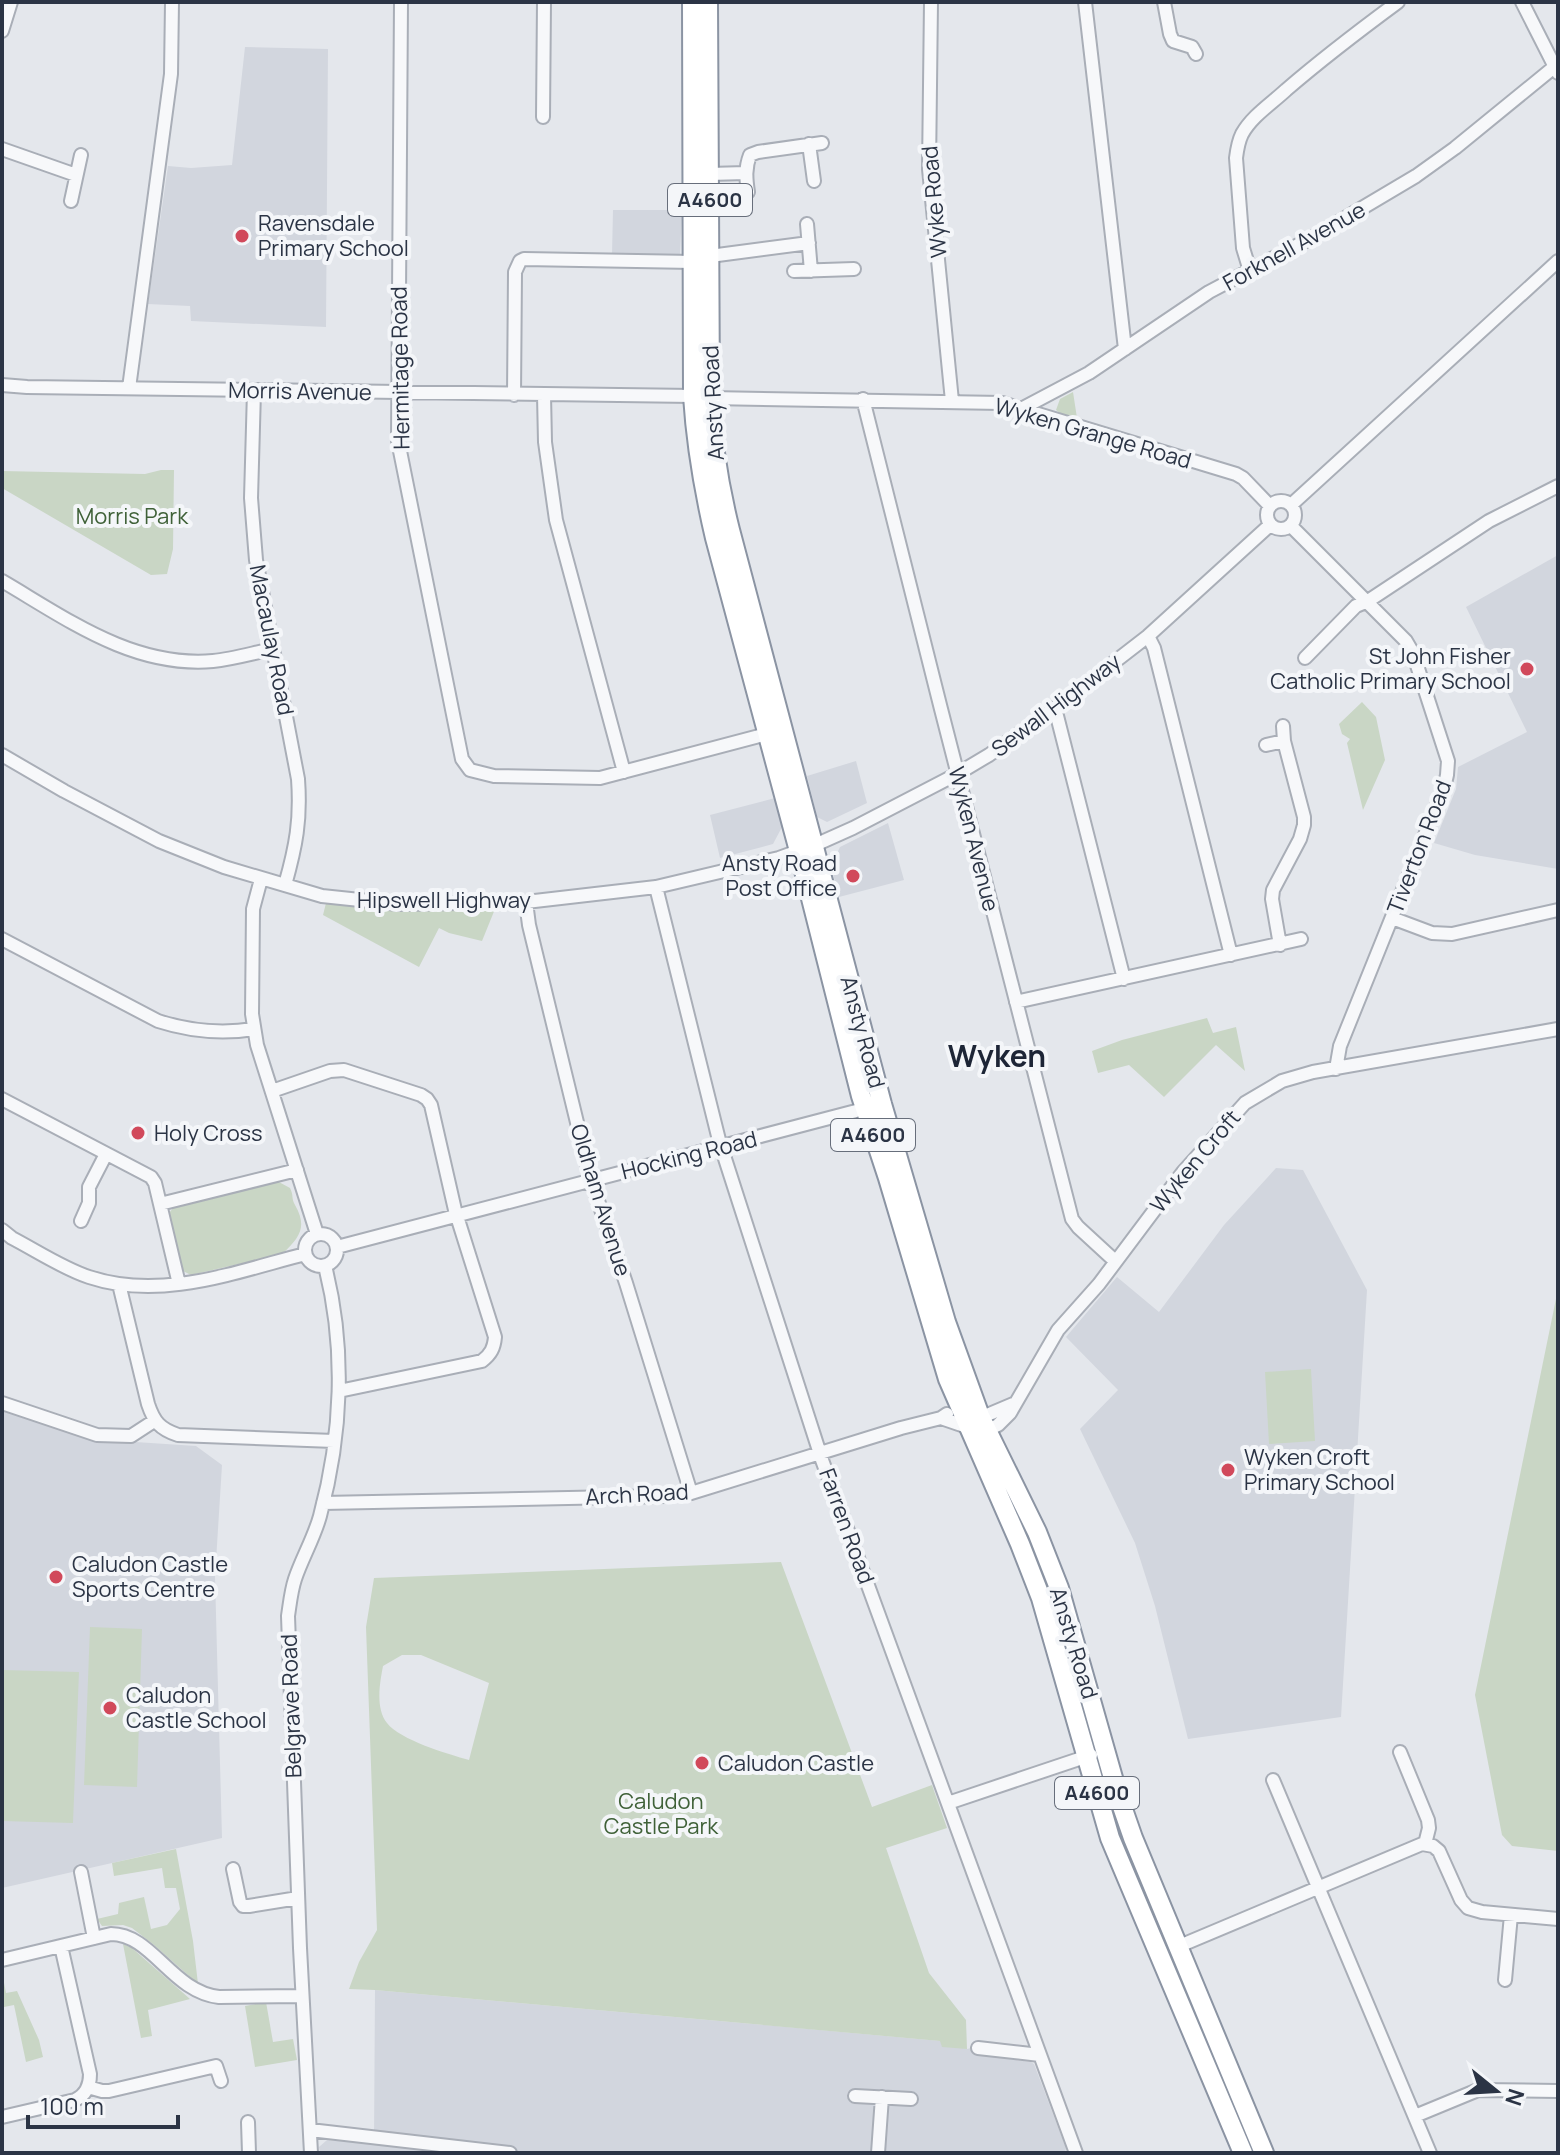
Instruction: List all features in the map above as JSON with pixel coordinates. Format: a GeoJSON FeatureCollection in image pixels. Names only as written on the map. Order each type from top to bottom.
{"type":"FeatureCollection","features":[{"type":"Feature","properties":{"kind":"highway","name":"Ansty Road"},"geometry":{"type":"LineString","coordinates":[[692,2],[701,259],[701,397],[695,422],[705,497],[767,734],[807,848]]}},
{"type":"Feature","properties":{"kind":"highway","name":"Ansty Road"},"geometry":{"type":"LineString","coordinates":[[701,259],[709,174],[708,2]]}},
{"type":"Feature","properties":{"kind":"highway","name":"Ansty Road"},"geometry":{"type":"LineString","coordinates":[[701,397],[868,1108],[946,1322],[974,1422],[1036,1585],[1110,1838],[1243,2153]]}},
{"type":"Feature","properties":{"kind":"highway","name":"Ansty Road"},"geometry":{"type":"LineString","coordinates":[[974,1422],[1031,1520],[1048,1560],[1133,1838],[1264,2153]]}},
{"type":"Feature","properties":{"kind":"highway"},"geometry":{"type":"LineString","coordinates":[[1177,1947],[1169,1953],[1169,1959],[1190,2017],[1194,2038]]}},
{"type":"Feature","properties":{"kind":"street"},"geometry":{"type":"LineString","coordinates":[[2,31],[11,2]]}},
{"type":"Feature","properties":{"kind":"street"},"geometry":{"type":"LineString","coordinates":[[129,388],[171,74],[172,2]]}},
{"type":"Feature","properties":{"kind":"street","name":"Hermitage Road"},"geometry":{"type":"LineString","coordinates":[[401,2],[398,441],[462,759],[470,770],[494,776],[588,779],[624,772]]}},
{"type":"Feature","properties":{"kind":"street"},"geometry":{"type":"LineString","coordinates":[[543,117],[544,2]]}},
{"type":"Feature","properties":{"kind":"street","name":"Wyke Road"},"geometry":{"type":"LineString","coordinates":[[931,2],[929,169],[952,401]]}},
{"type":"Feature","properties":{"kind":"street"},"geometry":{"type":"LineString","coordinates":[[1085,2],[1125,349]]}},
{"type":"Feature","properties":{"kind":"street"},"geometry":{"type":"LineString","coordinates":[[1164,2],[1173,41],[1192,47],[1196,54]]}},
{"type":"Feature","properties":{"kind":"street"},"geometry":{"type":"LineString","coordinates":[[1250,271],[1243,248],[1236,158],[1243,133],[1261,112],[1342,43],[1398,2]]}},
{"type":"Feature","properties":{"kind":"street"},"geometry":{"type":"LineString","coordinates":[[1522,2],[1557,68]]}},
{"type":"Feature","properties":{"kind":"street","name":"Forknell Avenue"},"geometry":{"type":"LineString","coordinates":[[1021,409],[1089,373],[1188,305],[1365,208],[1416,176],[1557,68]]}},
{"type":"Feature","properties":{"kind":"street"},"geometry":{"type":"LineString","coordinates":[[748,192],[746,164],[750,155],[758,152],[816,144],[814,181]]}},
{"type":"Feature","properties":{"kind":"street"},"geometry":{"type":"LineString","coordinates":[[2,149],[76,175]]}},
{"type":"Feature","properties":{"kind":"street"},"geometry":{"type":"LineString","coordinates":[[71,201],[81,155]]}},
{"type":"Feature","properties":{"kind":"street"},"geometry":{"type":"LineString","coordinates":[[709,174],[746,173]]}},
{"type":"Feature","properties":{"kind":"street"},"geometry":{"type":"LineString","coordinates":[[807,224],[811,271]]}},
{"type":"Feature","properties":{"kind":"street"},"geometry":{"type":"LineString","coordinates":[[514,395],[515,272],[520,261],[701,259],[809,243]]}},
{"type":"Feature","properties":{"kind":"street"},"geometry":{"type":"LineString","coordinates":[[1291,505],[1558,261]]}},
{"type":"Feature","properties":{"kind":"street"},"geometry":{"type":"LineString","coordinates":[[794,271],[854,269]]}},
{"type":"Feature","properties":{"kind":"street","name":"Morris Avenue"},"geometry":{"type":"LineString","coordinates":[[2,385],[701,397]]}},
{"type":"Feature","properties":{"kind":"street","name":"Macaulay Road"},"geometry":{"type":"LineString","coordinates":[[254,391],[252,524],[256,560],[298,779],[300,805],[298,831],[285,885]]}},
{"type":"Feature","properties":{"kind":"street"},"geometry":{"type":"LineString","coordinates":[[544,395],[545,442],[556,520],[624,772],[767,734]]}},
{"type":"Feature","properties":{"kind":"street","name":"Wyken Grange Road"},"geometry":{"type":"LineString","coordinates":[[701,397],[996,402],[1236,474],[1270,506]]}},
{"type":"Feature","properties":{"kind":"street","name":"Wyken Avenue"},"geometry":{"type":"LineString","coordinates":[[863,399],[1072,1219],[1115,1261]]}},
{"type":"Feature","properties":{"kind":"street"},"geometry":{"type":"LineString","coordinates":[[1305,658],[1356,606],[1489,521],[1558,486]]}},
{"type":"Feature","properties":{"kind":"street"},"geometry":{"type":"LineString","coordinates":[[1280,502],[1291,505],[1295,514],[1291,526],[1282,529],[1270,525],[1267,516],[1270,506],[1280,502]]}},
{"type":"Feature","properties":{"kind":"street","name":"Sewall Highway"},"geometry":{"type":"LineString","coordinates":[[807,848],[853,828],[989,755],[1148,636],[1270,525]]}},
{"type":"Feature","properties":{"kind":"street","name":"Tiverton Road"},"geometry":{"type":"LineString","coordinates":[[1291,526],[1406,641],[1413,653],[1448,761],[1444,788],[1340,1046],[1336,1069]]}},
{"type":"Feature","properties":{"kind":"street"},"geometry":{"type":"LineString","coordinates":[[2,581],[100,638],[149,656],[211,661],[273,649]]}},
{"type":"Feature","properties":{"kind":"street"},"geometry":{"type":"LineString","coordinates":[[1148,636],[1154,648],[1231,955]]}},
{"type":"Feature","properties":{"kind":"street"},"geometry":{"type":"LineString","coordinates":[[1055,708],[1124,979]]}},
{"type":"Feature","properties":{"kind":"street"},"geometry":{"type":"LineString","coordinates":[[1280,945],[1273,890],[1302,835],[1305,821],[1284,741],[1283,726]]}},
{"type":"Feature","properties":{"kind":"street"},"geometry":{"type":"LineString","coordinates":[[1266,745],[1284,741]]}},
{"type":"Feature","properties":{"kind":"street","name":"Hipswell Highway"},"geometry":{"type":"LineString","coordinates":[[2,755],[159,841],[224,867],[322,896],[398,904],[526,902],[656,887],[807,848]]}},
{"type":"Feature","properties":{"kind":"street"},"geometry":{"type":"LineString","coordinates":[[261,879],[252,922],[254,1029],[317,1234]]}},
{"type":"Feature","properties":{"kind":"street","name":"Farren Road"},"geometry":{"type":"LineString","coordinates":[[656,887],[721,1147],[820,1454],[1076,2153]]}},
{"type":"Feature","properties":{"kind":"street","name":"Oldham Avenue"},"geometry":{"type":"LineString","coordinates":[[526,902],[591,1180],[691,1493]]}},
{"type":"Feature","properties":{"kind":"street"},"geometry":{"type":"LineString","coordinates":[[1392,918],[1432,933],[1452,934],[1558,910]]}},
{"type":"Feature","properties":{"kind":"street"},"geometry":{"type":"LineString","coordinates":[[2,939],[158,1021],[222,1032],[254,1029]]}},
{"type":"Feature","properties":{"kind":"street"},"geometry":{"type":"LineString","coordinates":[[1016,1002],[1301,939]]}},
{"type":"Feature","properties":{"kind":"street","name":"Wyken Croft"},"geometry":{"type":"LineString","coordinates":[[974,1422],[998,1425],[1010,1413],[1058,1330],[1099,1284],[1169,1188],[1245,1103],[1282,1081],[1299,1076],[1558,1029]]}},
{"type":"Feature","properties":{"kind":"street"},"geometry":{"type":"LineString","coordinates":[[272,1091],[330,1071],[344,1070],[427,1099],[431,1105],[456,1215],[495,1337],[490,1355],[482,1361],[339,1391]]}},
{"type":"Feature","properties":{"kind":"street"},"geometry":{"type":"LineString","coordinates":[[2,1099],[151,1177],[179,1284]]}},
{"type":"Feature","properties":{"kind":"street","name":"Hocking Road"},"geometry":{"type":"LineString","coordinates":[[337,1247],[868,1108]]}},
{"type":"Feature","properties":{"kind":"street"},"geometry":{"type":"LineString","coordinates":[[81,1221],[89,1203],[89,1187],[106,1154]]}},
{"type":"Feature","properties":{"kind":"street"},"geometry":{"type":"LineString","coordinates":[[160,1204],[297,1170]]}},
{"type":"Feature","properties":{"kind":"street"},"geometry":{"type":"LineString","coordinates":[[2,1230],[73,1271],[97,1280],[149,1287],[179,1284],[305,1254]]}},
{"type":"Feature","properties":{"kind":"street"},"geometry":{"type":"LineString","coordinates":[[317,1234],[328,1236],[337,1247],[334,1260],[325,1266],[313,1264],[305,1254],[309,1240],[317,1234]]}},
{"type":"Feature","properties":{"kind":"street","name":"Belgrave Road"},"geometry":{"type":"LineString","coordinates":[[311,2153],[288,1616],[295,1580],[323,1503],[334,1441],[339,1391],[338,1336],[325,1266]]}},
{"type":"Feature","properties":{"kind":"street"},"geometry":{"type":"LineString","coordinates":[[119,1284],[148,1404],[154,1421],[163,1430],[178,1435],[334,1441]]}},
{"type":"Feature","properties":{"kind":"street"},"geometry":{"type":"LineString","coordinates":[[2,1403],[97,1435],[131,1436],[154,1421]]}},
{"type":"Feature","properties":{"kind":"street","name":"Arch Road"},"geometry":{"type":"LineString","coordinates":[[323,1503],[691,1493],[941,1418],[974,1422]]}},
{"type":"Feature","properties":{"kind":"street"},"geometry":{"type":"LineString","coordinates":[[948,1803],[1105,1750]]}},
{"type":"Feature","properties":{"kind":"street"},"geometry":{"type":"LineString","coordinates":[[1400,1752],[1428,1820],[1425,1844]]}},
{"type":"Feature","properties":{"kind":"street"},"geometry":{"type":"LineString","coordinates":[[1273,1780],[1430,2153]]}},
{"type":"Feature","properties":{"kind":"street"},"geometry":{"type":"LineString","coordinates":[[1177,1947],[1425,1844],[1439,1851],[1461,1900],[1468,1908],[1477,1912],[1558,1919]]}},
{"type":"Feature","properties":{"kind":"street"},"geometry":{"type":"LineString","coordinates":[[233,1869],[243,1906],[298,1898]]}},
{"type":"Feature","properties":{"kind":"street"},"geometry":{"type":"LineString","coordinates":[[81,1872],[94,1938]]}},
{"type":"Feature","properties":{"kind":"street"},"geometry":{"type":"LineString","coordinates":[[1505,1980],[1511,1915]]}},
{"type":"Feature","properties":{"kind":"street"},"geometry":{"type":"LineString","coordinates":[[2,1960],[111,1934],[128,1936],[189,1987],[208,1996],[302,1996]]}},
{"type":"Feature","properties":{"kind":"street"},"geometry":{"type":"LineString","coordinates":[[2,2117],[75,2100],[83,2096],[88,2087],[90,2074],[61,1946]]}},
{"type":"Feature","properties":{"kind":"street"},"geometry":{"type":"LineString","coordinates":[[978,2048],[1040,2055]]}},
{"type":"Feature","properties":{"kind":"street"},"geometry":{"type":"LineString","coordinates":[[88,2087],[109,2091],[216,2066],[221,2081]]}},
{"type":"Feature","properties":{"kind":"street"},"geometry":{"type":"LineString","coordinates":[[1415,2116],[1478,2090],[1558,2091]]}},
{"type":"Feature","properties":{"kind":"street"},"geometry":{"type":"LineString","coordinates":[[855,2096],[911,2099]]}},
{"type":"Feature","properties":{"kind":"street"},"geometry":{"type":"LineString","coordinates":[[878,2153],[882,2097]]}},
{"type":"Feature","properties":{"kind":"street"},"geometry":{"type":"LineString","coordinates":[[248,2122],[249,2153]]}},
{"type":"Feature","properties":{"kind":"street"},"geometry":{"type":"LineString","coordinates":[[310,2130],[510,2153]]}},
{"type":"Feature","properties":{"kind":"shaded area","name":"Ravensdale Primary School"},"geometry":{"type":"Polygon","coordinates":[[[245,47],[328,49],[326,327],[191,321],[190,306],[148,304],[168,166],[232,165],[245,47]]]}},
{"type":"Feature","properties":{"kind":"shaded area"},"geometry":{"type":"Polygon","coordinates":[[[613,210],[682,210],[680,255],[612,255],[613,210]]]}},
{"type":"Feature","properties":{"kind":"shaded area","name":"St John Fisher Catholic Primary School"},"geometry":{"type":"Polygon","coordinates":[[[1558,555],[1558,869],[1475,855],[1434,843],[1456,789],[1458,767],[1527,732],[1466,607],[1558,555]]]}},
{"type":"Feature","properties":{"kind":"shaded area"},"geometry":{"type":"Polygon","coordinates":[[[856,761],[867,803],[827,822],[817,817],[807,776],[856,761]]]}},
{"type":"Feature","properties":{"kind":"shaded area"},"geometry":{"type":"Polygon","coordinates":[[[775,798],[782,827],[773,844],[720,858],[710,815],[775,798]]]}},
{"type":"Feature","properties":{"kind":"shaded area"},"geometry":{"type":"Polygon","coordinates":[[[888,823],[904,880],[839,897],[831,866],[840,847],[888,823]]]}},
{"type":"Feature","properties":{"kind":"shaded area","name":"Wyken Croft Primary School"},"geometry":{"type":"Polygon","coordinates":[[[1276,1168],[1303,1170],[1367,1290],[1341,1717],[1188,1739],[1155,1606],[1135,1543],[1080,1429],[1118,1390],[1066,1337],[1117,1277],[1159,1312],[1224,1225],[1276,1168]]]}},
{"type":"Feature","properties":{"kind":"shaded area","name":"Caludon Castle School"},"geometry":{"type":"Polygon","coordinates":[[[2,1410],[90,1439],[196,1446],[222,1465],[215,1577],[222,1838],[2,1888],[2,1410]]]}},
{"type":"Feature","properties":{"kind":"shaded area"},"geometry":{"type":"Polygon","coordinates":[[[375,1990],[941,2041],[971,2048],[974,2054],[1031,2062],[1066,2148],[1065,2153],[320,2153],[319,2147],[327,2140],[374,2143],[375,1990]]]}},
{"type":"Feature","properties":{"kind":"green space"},"geometry":{"type":"Polygon","coordinates":[[[1073,392],[1077,418],[1056,410],[1060,399],[1073,392]]]}},
{"type":"Feature","properties":{"kind":"green space","name":"Morris Park"},"geometry":{"type":"Polygon","coordinates":[[[174,470],[173,549],[167,574],[151,575],[2,488],[2,471],[145,474],[174,470]]]}},
{"type":"Feature","properties":{"kind":"green space"},"geometry":{"type":"Polygon","coordinates":[[[1362,702],[1376,717],[1385,760],[1363,810],[1347,743],[1350,739],[1342,734],[1339,724],[1362,702]]]}},
{"type":"Feature","properties":{"kind":"green space"},"geometry":{"type":"Polygon","coordinates":[[[326,903],[377,909],[495,909],[482,941],[439,928],[419,967],[323,915],[326,903]]]}},
{"type":"Feature","properties":{"kind":"green space"},"geometry":{"type":"Polygon","coordinates":[[[1207,1018],[1213,1033],[1236,1027],[1245,1071],[1216,1045],[1164,1097],[1129,1065],[1098,1073],[1092,1051],[1207,1018]]]}},
{"type":"Feature","properties":{"kind":"green space"},"geometry":{"type":"Polygon","coordinates":[[[277,1181],[290,1188],[301,1219],[298,1237],[289,1248],[282,1254],[191,1275],[183,1271],[168,1214],[175,1206],[277,1181]]]}},
{"type":"Feature","properties":{"kind":"green space"},"geometry":{"type":"Polygon","coordinates":[[[1558,1289],[1558,1851],[1512,1846],[1502,1835],[1475,1695],[1558,1289]]]}},
{"type":"Feature","properties":{"kind":"green space"},"geometry":{"type":"Polygon","coordinates":[[[1311,1369],[1315,1441],[1269,1444],[1265,1372],[1311,1369]]]}},
{"type":"Feature","properties":{"kind":"green space","name":"Caludon Castle Park"},"geometry":{"type":"Polygon","coordinates":[[[781,1562],[872,1807],[932,1785],[947,1828],[886,1848],[929,1973],[966,2020],[967,2049],[942,2047],[940,2041],[349,1989],[359,1962],[377,1930],[366,1627],[374,1578],[781,1562]],[[402,1655],[383,1666],[379,1695],[383,1717],[393,1729],[413,1741],[469,1760],[489,1683],[421,1655],[402,1655]]]}},
{"type":"Feature","properties":{"kind":"green space"},"geometry":{"type":"Polygon","coordinates":[[[90,1627],[142,1629],[137,1787],[84,1785],[90,1627]]]}},
{"type":"Feature","properties":{"kind":"green space"},"geometry":{"type":"Polygon","coordinates":[[[2,1670],[79,1672],[73,1823],[2,1821],[2,1670]]]}},
{"type":"Feature","properties":{"kind":"green space"},"geometry":{"type":"Polygon","coordinates":[[[176,1849],[198,1984],[132,1928],[102,1926],[97,1919],[118,1914],[119,1903],[144,1897],[151,1929],[167,1925],[180,1909],[176,1888],[165,1888],[162,1868],[114,1876],[112,1863],[176,1849]]]}},
{"type":"Feature","properties":{"kind":"green space"},"geometry":{"type":"Polygon","coordinates":[[[123,1944],[132,1948],[190,1999],[148,2010],[152,2036],[141,2038],[123,1944]]]}},
{"type":"Feature","properties":{"kind":"green space"},"geometry":{"type":"Polygon","coordinates":[[[2,1972],[6,1993],[17,1991],[39,2040],[43,2057],[26,2062],[14,2005],[4,2007],[2,1972]]]}},
{"type":"Feature","properties":{"kind":"green space"},"geometry":{"type":"Polygon","coordinates":[[[266,2002],[273,2042],[293,2039],[297,2060],[255,2067],[245,2006],[266,2002]]]}},
{"type":"Feature","properties":{"kind":"place","name":"Ravensdale Primary School"},"geometry":{"type":"Point","coordinates":[242,236]}},
{"type":"Feature","properties":{"kind":"place","name":"St John Fisher Catholic Primary School"},"geometry":{"type":"Point","coordinates":[1527,669]}},
{"type":"Feature","properties":{"kind":"place","name":"Ansty Road Post Office"},"geometry":{"type":"Point","coordinates":[853,876]}},
{"type":"Feature","properties":{"kind":"place","name":"Holy Cross"},"geometry":{"type":"Point","coordinates":[138,1133]}},
{"type":"Feature","properties":{"kind":"place","name":"Wyken Croft Primary School"},"geometry":{"type":"Point","coordinates":[1228,1470]}},
{"type":"Feature","properties":{"kind":"place","name":"Caludon Castle Sports Centre"},"geometry":{"type":"Point","coordinates":[56,1577]}},
{"type":"Feature","properties":{"kind":"place","name":"Caludon Castle School"},"geometry":{"type":"Point","coordinates":[110,1708]}},
{"type":"Feature","properties":{"kind":"place","name":"Caludon Castle"},"geometry":{"type":"Point","coordinates":[702,1763]}},
{"type":"Feature","properties":{"kind":"district","name":"Wyken"},"geometry":{"type":"Point","coordinates":[997,1057]}}]}
